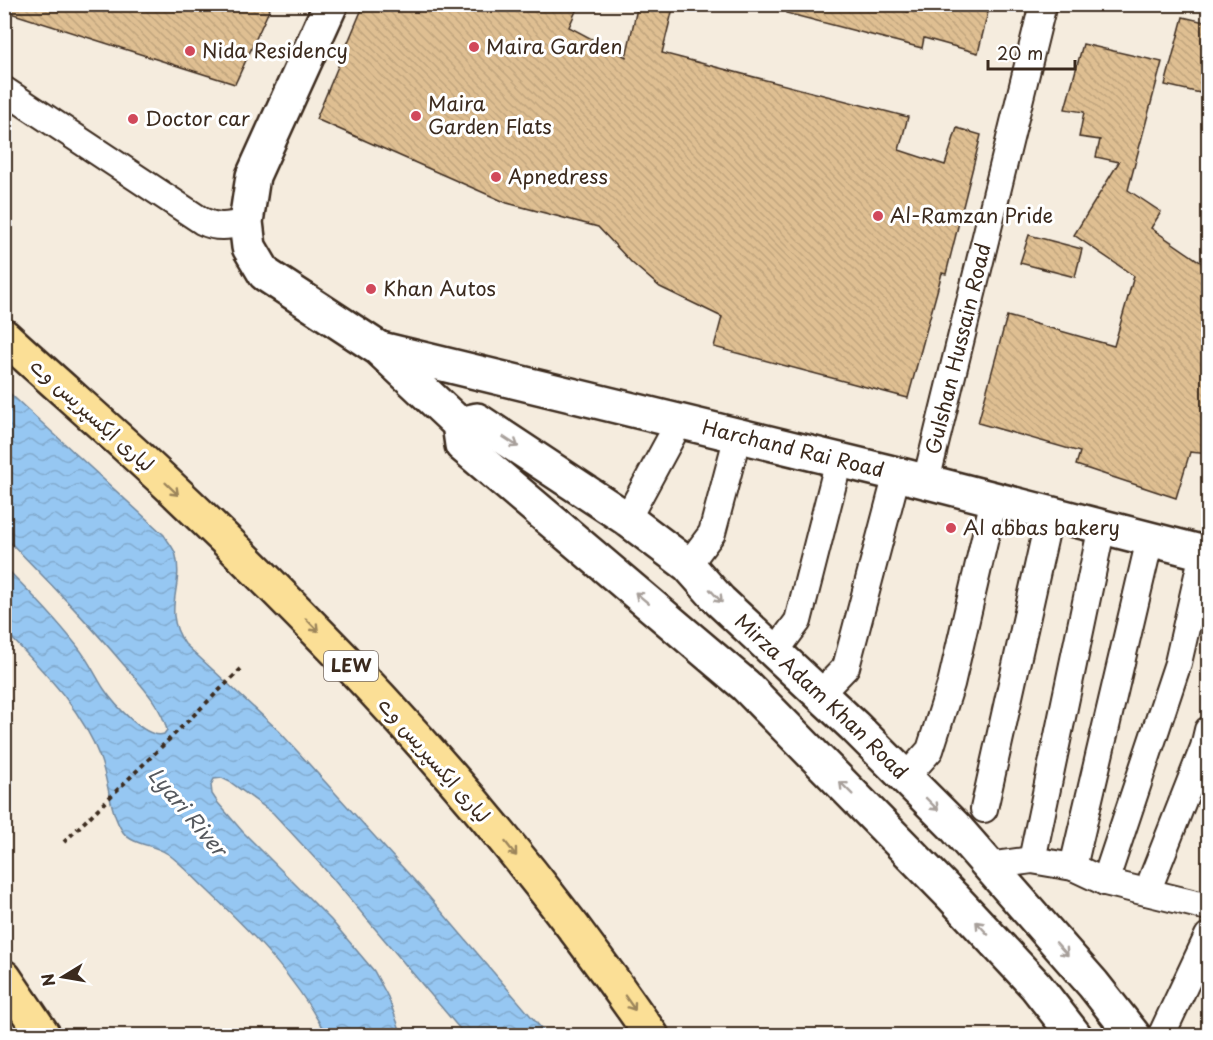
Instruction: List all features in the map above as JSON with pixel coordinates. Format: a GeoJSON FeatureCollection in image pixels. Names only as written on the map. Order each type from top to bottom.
{"type":"FeatureCollection","features":[{"type":"Feature","properties":{"kind":"highway","name":"لیاری ایکسپریس وے"},"geometry":{"type":"LineString","coordinates":[[4,336],[177,493],[303,616],[371,687],[501,836],[584,941],[652,1035]]}},
{"type":"Feature","properties":{"kind":"highway"},"geometry":{"type":"LineString","coordinates":[[4,977],[44,1035]]}},
{"type":"Feature","properties":{"kind":"main road"},"geometry":{"type":"LineString","coordinates":[[331,4],[252,176],[246,222],[249,247],[265,274],[378,348],[459,424],[462,445],[745,685],[953,897],[1036,986],[1075,1035]]}},
{"type":"Feature","properties":{"kind":"main road","name":"Harchand Rai Road"},"geometry":{"type":"LineString","coordinates":[[378,348],[912,478],[1206,554]]}},
{"type":"Feature","properties":{"kind":"main road","name":"Mirza Adam Khan Road"},"geometry":{"type":"LineString","coordinates":[[459,424],[477,420],[627,519],[688,565],[720,601],[955,827],[1093,984],[1134,1035]]}},
{"type":"Feature","properties":{"kind":"street","name":"Gulshan Hussain Road"},"geometry":{"type":"LineString","coordinates":[[819,695],[846,667],[912,478],[1043,4]]}},
{"type":"Feature","properties":{"kind":"street"},"geometry":{"type":"LineString","coordinates":[[4,90],[202,221],[213,226],[225,227],[246,222]]}},
{"type":"Feature","properties":{"kind":"street"},"geometry":{"type":"LineString","coordinates":[[627,519],[680,422]]}},
{"type":"Feature","properties":{"kind":"street"},"geometry":{"type":"LineString","coordinates":[[688,565],[712,533],[738,435]]}},
{"type":"Feature","properties":{"kind":"street"},"geometry":{"type":"LineString","coordinates":[[775,652],[798,621],[839,460]]}},
{"type":"Feature","properties":{"kind":"street"},"geometry":{"type":"LineString","coordinates":[[905,778],[930,750],[951,684],[994,499]]}},
{"type":"Feature","properties":{"kind":"street"},"geometry":{"type":"LineString","coordinates":[[984,809],[1050,513]]}},
{"type":"Feature","properties":{"kind":"street"},"geometry":{"type":"LineString","coordinates":[[1032,861],[1101,526]]}},
{"type":"Feature","properties":{"kind":"street"},"geometry":{"type":"LineString","coordinates":[[1073,867],[1150,539]]}},
{"type":"Feature","properties":{"kind":"street"},"geometry":{"type":"LineString","coordinates":[[1105,882],[1178,663],[1206,554]]}},
{"type":"Feature","properties":{"kind":"street"},"geometry":{"type":"LineString","coordinates":[[1147,892],[1209,730]]}},
{"type":"Feature","properties":{"kind":"street"},"geometry":{"type":"LineString","coordinates":[[988,866],[1032,861],[1073,867],[1105,882],[1209,907]]}},
{"type":"Feature","properties":{"kind":"street"},"geometry":{"type":"LineString","coordinates":[[1161,1035],[1209,936]]}},
{"type":"Feature","properties":{"kind":"path"},"geometry":{"type":"LineString","coordinates":[[64,842],[241,669]]}},
{"type":"Feature","properties":{"kind":"water","name":"Lyari River"},"geometry":{"type":"Polygon","coordinates":[[[4,388],[164,535],[176,556],[178,568],[175,620],[178,632],[185,644],[279,731],[424,891],[547,1035],[465,1035],[322,866],[273,813],[230,782],[222,778],[214,779],[211,785],[212,794],[218,803],[243,832],[331,920],[374,971],[388,997],[402,1035],[326,1035],[288,976],[242,924],[173,858],[127,837],[118,824],[100,758],[83,722],[59,690],[5,631],[5,567],[69,636],[85,656],[115,703],[148,732],[164,734],[167,730],[155,703],[137,680],[110,648],[5,537],[4,388]]]}},
{"type":"Feature","properties":{"kind":"building","name":"Nida Residency"},"geometry":{"type":"Polygon","coordinates":[[[4,4],[272,4],[235,84],[4,11],[4,4]]]}},
{"type":"Feature","properties":{"kind":"building"},"geometry":{"type":"Polygon","coordinates":[[[364,4],[579,4],[569,27],[626,57],[638,4],[674,4],[662,53],[908,117],[899,150],[945,165],[957,128],[981,135],[946,274],[942,273],[908,398],[714,347],[722,317],[660,287],[632,263],[598,227],[507,203],[316,119],[364,4]]]}},
{"type":"Feature","properties":{"kind":"building"},"geometry":{"type":"Polygon","coordinates":[[[787,4],[881,4],[908,12],[909,4],[990,4],[978,53],[924,38],[922,48],[786,13],[787,4]]]}},
{"type":"Feature","properties":{"kind":"building"},"geometry":{"type":"Polygon","coordinates":[[[1183,17],[1209,23],[1209,95],[1165,85],[1183,17]]]}},
{"type":"Feature","properties":{"kind":"building"},"geometry":{"type":"Polygon","coordinates":[[[1083,44],[1162,62],[1128,190],[1161,212],[1151,228],[1209,268],[1209,454],[1190,452],[1176,498],[1076,465],[1080,452],[978,423],[1007,316],[1114,346],[1134,276],[1074,235],[1119,162],[1096,157],[1100,140],[1079,137],[1084,112],[1065,109],[1083,44]]]}},
{"type":"Feature","properties":{"kind":"building"},"geometry":{"type":"Polygon","coordinates":[[[1029,235],[1082,249],[1075,277],[1020,263],[1029,235]]]}},
{"type":"Feature","properties":{"kind":"place","name":"Maira Garden"},"geometry":{"type":"Point","coordinates":[474,47]}},
{"type":"Feature","properties":{"kind":"place","name":"Nida Residency"},"geometry":{"type":"Point","coordinates":[190,51]}},
{"type":"Feature","properties":{"kind":"place","name":"Maira Garden Flats"},"geometry":{"type":"Point","coordinates":[416,116]}},
{"type":"Feature","properties":{"kind":"place","name":"Doctor car"},"geometry":{"type":"Point","coordinates":[133,119]}},
{"type":"Feature","properties":{"kind":"place","name":"Apnedress"},"geometry":{"type":"Point","coordinates":[496,177]}},
{"type":"Feature","properties":{"kind":"place","name":"Al-Ramzan Pride"},"geometry":{"type":"Point","coordinates":[878,216]}},
{"type":"Feature","properties":{"kind":"place","name":"Khan Autos"},"geometry":{"type":"Point","coordinates":[371,289]}},
{"type":"Feature","properties":{"kind":"place","name":"Al abbas bakery"},"geometry":{"type":"Point","coordinates":[951,528]}}]}
